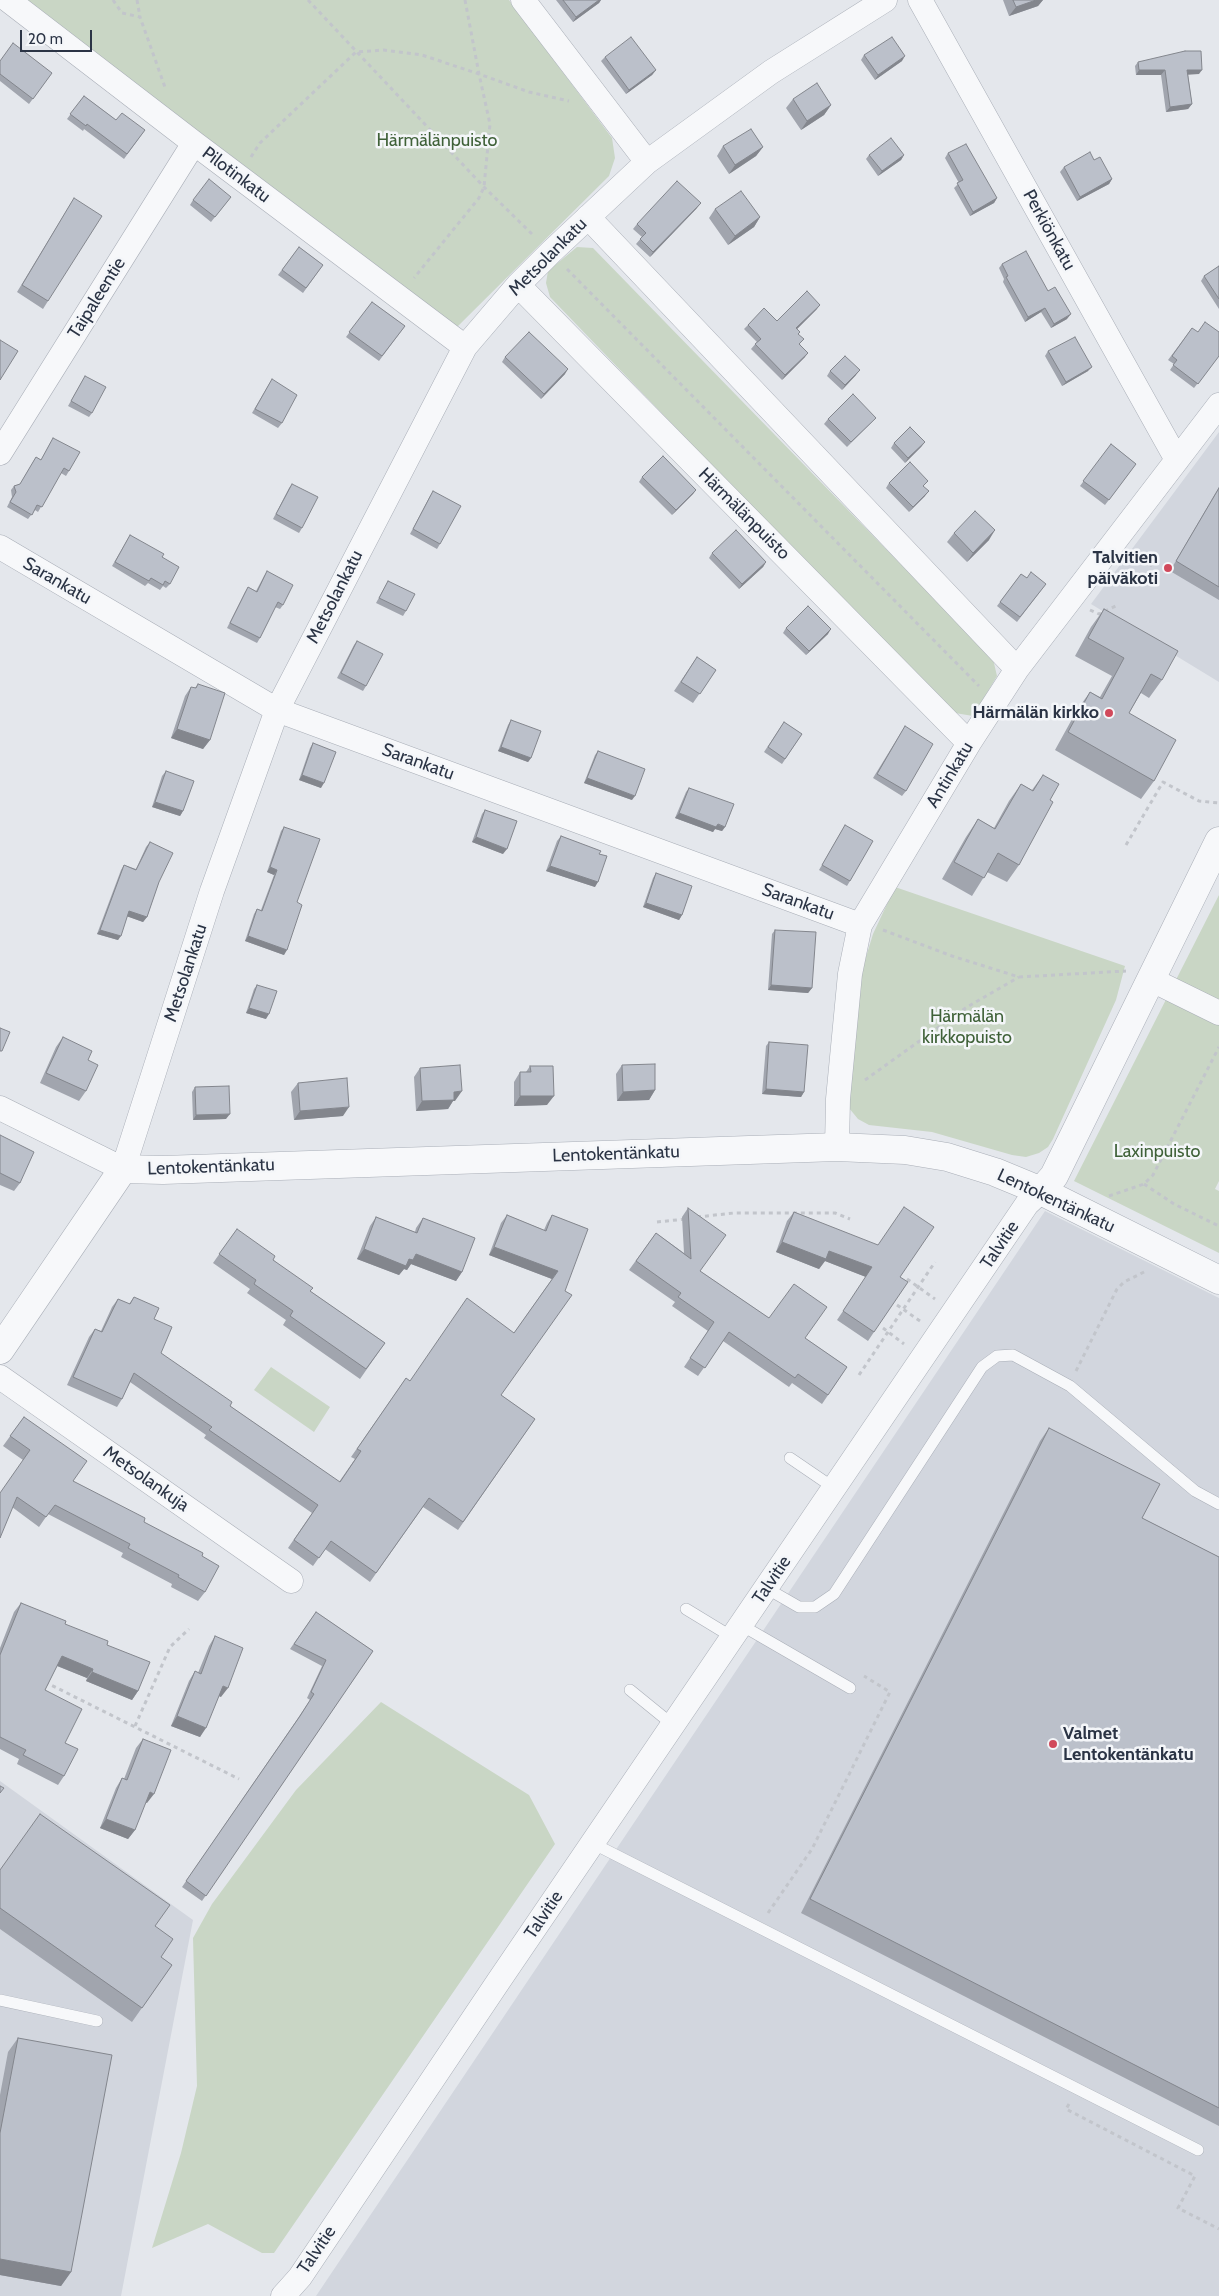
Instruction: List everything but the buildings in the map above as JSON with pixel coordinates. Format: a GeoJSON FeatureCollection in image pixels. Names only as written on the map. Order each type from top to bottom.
{"type":"FeatureCollection","features":[{"type":"Feature","properties":{"kind":"street","name":"Pilotinkatu"},"geometry":{"type":"LineString","coordinates":[[8,0],[237,176],[465,347]]}},
{"type":"Feature","properties":{"kind":"street"},"geometry":{"type":"LineString","coordinates":[[523,0],[647,162]]}},
{"type":"Feature","properties":{"kind":"street","name":"Metsolankatu"},"geometry":{"type":"LineString","coordinates":[[0,1350],[123,1169],[212,891],[277,710],[465,347],[518,285],[550,252],[647,162],[771,72],[885,0]]}},
{"type":"Feature","properties":{"kind":"street","name":"Perkiönkatu"},"geometry":{"type":"LineString","coordinates":[[920,0],[1177,460]]}},
{"type":"Feature","properties":{"kind":"street","name":"Taipaleentie"},"geometry":{"type":"LineString","coordinates":[[0,452],[194,143]]}},
{"type":"Feature","properties":{"kind":"street"},"geometry":{"type":"LineString","coordinates":[[588,216],[1017,669]]}},
{"type":"Feature","properties":{"kind":"street","name":"Härmälänpuisto"},"geometry":{"type":"LineString","coordinates":[[518,285],[969,743]]}},
{"type":"Feature","properties":{"kind":"street","name":"Antinkatu"},"geometry":{"type":"LineString","coordinates":[[837,1147],[838,1099],[850,974],[860,925],[969,743],[1017,669],[1219,405]]}},
{"type":"Feature","properties":{"kind":"street","name":"Sarankatu"},"geometry":{"type":"LineString","coordinates":[[0,547],[277,710],[860,925]]}},
{"type":"Feature","properties":{"kind":"street","name":"Talvitie"},"geometry":{"type":"LineString","coordinates":[[283,2296],[300,2277],[592,1843],[1027,1204],[1054,1176],[1219,840]]}},
{"type":"Feature","properties":{"kind":"street"},"geometry":{"type":"LineString","coordinates":[[1150,979],[1219,1013]]}},
{"type":"Feature","properties":{"kind":"street","name":"Lentokentänkatu"},"geometry":{"type":"LineString","coordinates":[[0,1108],[123,1169],[163,1170],[837,1147],[905,1150],[947,1157],[995,1172],[1041,1191],[1219,1280]]}},
{"type":"Feature","properties":{"kind":"street","name":"Metsolankuja"},"geometry":{"type":"LineString","coordinates":[[0,1377],[291,1581]]}},
{"type":"Feature","properties":{"kind":"lane"},"geometry":{"type":"LineString","coordinates":[[766,1588],[799,1607],[815,1607],[834,1594],[982,1367],[997,1356],[1013,1355],[1070,1386],[1195,1491],[1219,1504]]}},
{"type":"Feature","properties":{"kind":"lane"},"geometry":{"type":"LineString","coordinates":[[790,1458],[834,1488]]}},
{"type":"Feature","properties":{"kind":"lane"},"geometry":{"type":"LineString","coordinates":[[686,1609],[737,1631],[850,1688]]}},
{"type":"Feature","properties":{"kind":"lane"},"geometry":{"type":"LineString","coordinates":[[630,1690],[673,1725]]}},
{"type":"Feature","properties":{"kind":"lane"},"geometry":{"type":"LineString","coordinates":[[592,1843],[1198,2150]]}},
{"type":"Feature","properties":{"kind":"lane"},"geometry":{"type":"LineString","coordinates":[[0,2000],[97,2021]]}},
{"type":"Feature","properties":{"kind":"path"},"geometry":{"type":"LineString","coordinates":[[113,0],[122,12],[140,17]]}},
{"type":"Feature","properties":{"kind":"path"},"geometry":{"type":"LineString","coordinates":[[137,0],[140,17],[167,94]]}},
{"type":"Feature","properties":{"kind":"path"},"geometry":{"type":"LineString","coordinates":[[308,0],[484,187],[995,702]]}},
{"type":"Feature","properties":{"kind":"path"},"geometry":{"type":"LineString","coordinates":[[399,296],[479,198],[484,187],[490,124],[465,0]]}},
{"type":"Feature","properties":{"kind":"path"},"geometry":{"type":"LineString","coordinates":[[237,176],[260,143],[356,52],[384,50],[422,55],[529,92],[575,102],[594,92]]}},
{"type":"Feature","properties":{"kind":"path"},"geometry":{"type":"LineString","coordinates":[[1137,554],[1152,566]]}},
{"type":"Feature","properties":{"kind":"path"},"geometry":{"type":"LineString","coordinates":[[1126,845],[1163,782],[1199,800],[1219,803]]}},
{"type":"Feature","properties":{"kind":"path"},"geometry":{"type":"LineString","coordinates":[[860,925],[885,931],[952,956],[1019,977],[1126,971],[1150,979]]}},
{"type":"Feature","properties":{"kind":"path"},"geometry":{"type":"LineString","coordinates":[[838,1099],[967,1006],[1019,977]]}},
{"type":"Feature","properties":{"kind":"path"},"geometry":{"type":"LineString","coordinates":[[1108,1197],[1144,1184],[1153,1175],[1219,1047]]}},
{"type":"Feature","properties":{"kind":"path"},"geometry":{"type":"LineString","coordinates":[[1144,1184],[1174,1204],[1219,1226]]}},
{"type":"Feature","properties":{"kind":"path"},"geometry":{"type":"LineString","coordinates":[[657,1222],[743,1213],[835,1213],[850,1220]]}},
{"type":"Feature","properties":{"kind":"path"},"geometry":{"type":"LineString","coordinates":[[859,1376],[935,1262]]}},
{"type":"Feature","properties":{"kind":"path"},"geometry":{"type":"LineString","coordinates":[[1070,1386],[1095,1330],[1117,1290],[1124,1282],[1153,1268]]}},
{"type":"Feature","properties":{"kind":"path"},"geometry":{"type":"LineString","coordinates":[[907,1278],[954,1312]]}},
{"type":"Feature","properties":{"kind":"path"},"geometry":{"type":"LineString","coordinates":[[135,1726],[170,1647],[190,1629]]}},
{"type":"Feature","properties":{"kind":"path"},"geometry":{"type":"LineString","coordinates":[[759,1926],[812,1849],[890,1692],[859,1673]]}},
{"type":"Feature","properties":{"kind":"path"},"geometry":{"type":"LineString","coordinates":[[41,1680],[239,1779]]}},
{"type":"Feature","properties":{"kind":"path"},"geometry":{"type":"LineString","coordinates":[[1066,2109],[1195,2176],[1178,2208],[1219,2229]]}},
{"type":"Feature","properties":{"kind":"shaded area","name":"Talvitien päiväkoti"},"geometry":{"type":"Polygon","coordinates":[[[1219,432],[1219,682],[1091,604],[1219,432]]]}},
{"type":"Feature","properties":{"kind":"shaded area"},"geometry":{"type":"Polygon","coordinates":[[[1045,1211],[1219,1298],[1219,2296],[316,2296],[1045,1211]]]}},
{"type":"Feature","properties":{"kind":"shaded area"},"geometry":{"type":"Polygon","coordinates":[[[0,1781],[193,1920],[121,2296],[0,2296],[0,1781]]]}},
{"type":"Feature","properties":{"kind":"green space","name":"Härmälänpuisto"},"geometry":{"type":"Polygon","coordinates":[[[20,0],[509,0],[612,138],[615,158],[609,176],[454,330],[20,0]]]}},
{"type":"Feature","properties":{"kind":"green space"},"geometry":{"type":"Polygon","coordinates":[[[577,247],[593,248],[993,659],[997,676],[973,716],[949,712],[550,297],[546,283],[548,271],[577,247]]]}},
{"type":"Feature","properties":{"kind":"green space","name":"Härmälän kirkkopuisto"},"geometry":{"type":"Polygon","coordinates":[[[895,887],[1125,966],[1116,1000],[1053,1139],[1048,1147],[1039,1153],[1026,1157],[1012,1155],[932,1132],[869,1125],[858,1119],[849,1108],[858,983],[873,934],[895,887]]]}},
{"type":"Feature","properties":{"kind":"green space","name":"Laxinpuisto"},"geometry":{"type":"Polygon","coordinates":[[[1219,895],[1219,1181],[1215,1189],[1219,1191],[1219,1253],[1074,1181],[1219,895]]]}},
{"type":"Feature","properties":{"kind":"green space"},"geometry":{"type":"Polygon","coordinates":[[[271,1367],[330,1407],[314,1432],[254,1390],[271,1367]]]}},
{"type":"Feature","properties":{"kind":"green space"},"geometry":{"type":"Polygon","coordinates":[[[381,1702],[529,1795],[555,1844],[274,2253],[262,2253],[208,2224],[152,2248],[181,2153],[197,2086],[193,1938],[212,1904],[296,1790],[381,1702]]]}},
{"type":"Feature","properties":{"kind":"place","name":"Talvitien päiväkoti"},"geometry":{"type":"Point","coordinates":[1168,568]}},
{"type":"Feature","properties":{"kind":"place","name":"Härmälän kirkko"},"geometry":{"type":"Point","coordinates":[1109,713]}},
{"type":"Feature","properties":{"kind":"place","name":"Valmet Lentokentänkatu"},"geometry":{"type":"Point","coordinates":[1053,1744]}}]}
